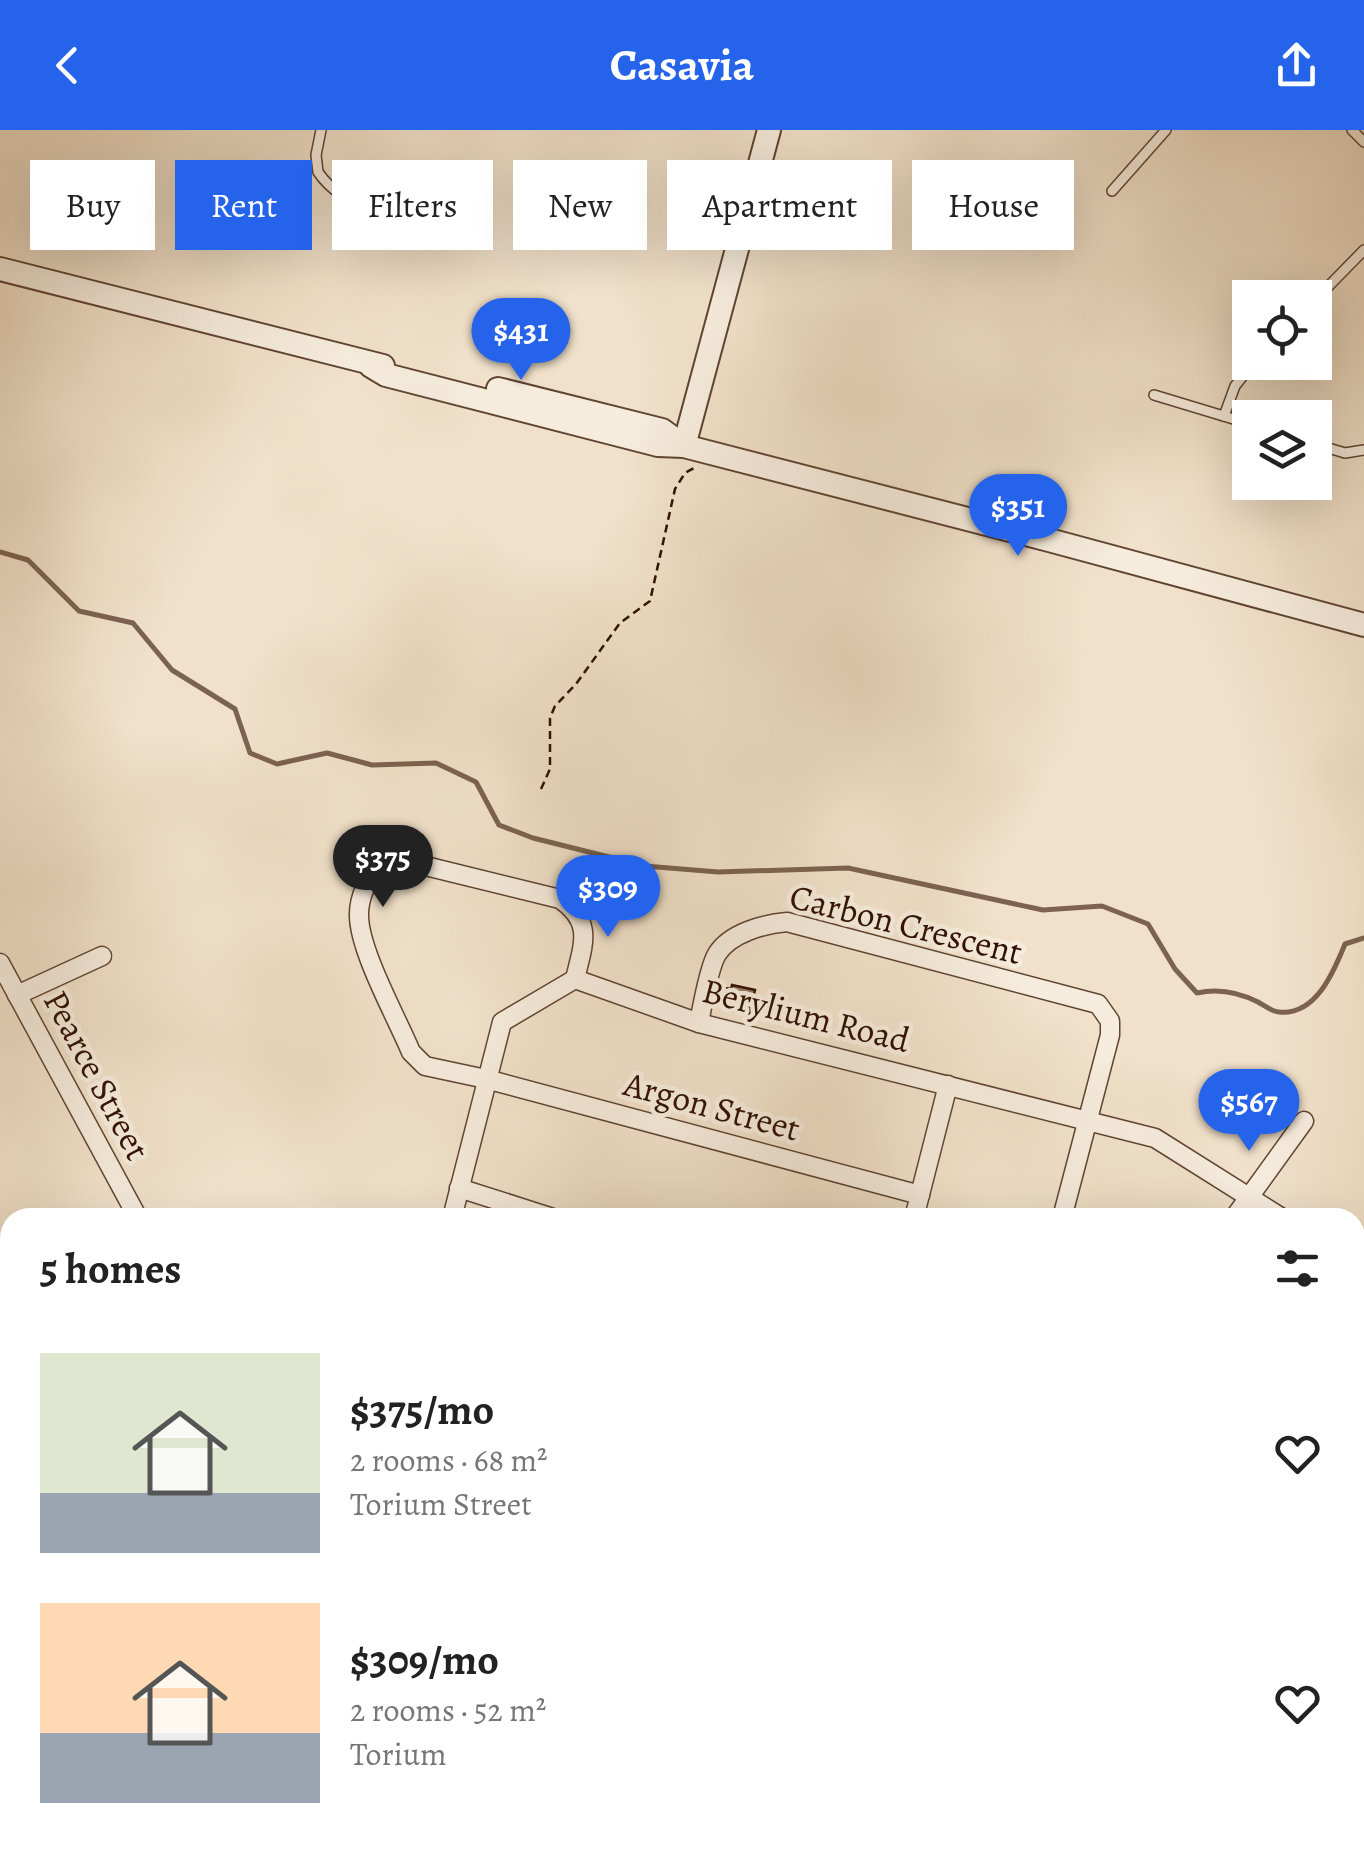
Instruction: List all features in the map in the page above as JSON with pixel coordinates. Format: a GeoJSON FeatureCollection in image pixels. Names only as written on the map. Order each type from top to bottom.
{"type":"FeatureCollection","features":[{"type":"Feature","properties":{"kind":"street"},"geometry":{"type":"LineString","coordinates":[[684,446],[769,130]]}},
{"type":"Feature","properties":{"kind":"street"},"geometry":{"type":"LineString","coordinates":[[0,269],[371,366],[394,366],[456,379],[662,430],[684,446],[1364,626]]}},
{"type":"Feature","properties":{"kind":"street","name":"Argon Street"},"geometry":{"type":"LineString","coordinates":[[575,979],[584,942],[581,920],[575,909],[560,900],[397,859],[386,860],[372,872],[360,901],[360,928],[414,1058],[424,1066],[486,1079],[920,1195]]}},
{"type":"Feature","properties":{"kind":"street","name":"Carbon Crescent"},"geometry":{"type":"LineString","coordinates":[[698,1022],[717,954],[764,924],[786,922],[1098,1004],[1108,1016],[1111,1029],[1087,1120]]}},
{"type":"Feature","properties":{"kind":"street"},"geometry":{"type":"LineString","coordinates":[[18,996],[102,956]]}},
{"type":"Feature","properties":{"kind":"street","name":"Pearce Street"},"geometry":{"type":"LineString","coordinates":[[0,963],[133,1208]]}},
{"type":"Feature","properties":{"kind":"street"},"geometry":{"type":"LineString","coordinates":[[454,1208],[502,1022],[575,979]]}},
{"type":"Feature","properties":{"kind":"street","name":"Berylium Road"},"geometry":{"type":"LineString","coordinates":[[575,979],[698,1022],[1156,1138],[1267,1208]]}},
{"type":"Feature","properties":{"kind":"street"},"geometry":{"type":"LineString","coordinates":[[917,1208],[948,1084]]}},
{"type":"Feature","properties":{"kind":"street"},"geometry":{"type":"LineString","coordinates":[[1065,1208],[1087,1120]]}},
{"type":"Feature","properties":{"kind":"street"},"geometry":{"type":"LineString","coordinates":[[1241,1208],[1304,1121]]}},
{"type":"Feature","properties":{"kind":"street"},"geometry":{"type":"LineString","coordinates":[[459,1188],[522,1208]]}},
{"type":"Feature","properties":{"kind":"lane"},"geometry":{"type":"LineString","coordinates":[[321,130],[316,155],[318,172],[332,185]]}},
{"type":"Feature","properties":{"kind":"lane"},"geometry":{"type":"LineString","coordinates":[[1112,191],[1166,130]]}},
{"type":"Feature","properties":{"kind":"lane"},"geometry":{"type":"LineString","coordinates":[[1352,130],[1364,142]]}},
{"type":"Feature","properties":{"kind":"lane"},"geometry":{"type":"LineString","coordinates":[[1332,283],[1364,250]]}},
{"type":"Feature","properties":{"kind":"lane"},"geometry":{"type":"LineString","coordinates":[[1224,416],[1239,380]]}},
{"type":"Feature","properties":{"kind":"lane"},"geometry":{"type":"LineString","coordinates":[[1154,395],[1232,418]]}},
{"type":"Feature","properties":{"kind":"lane"},"geometry":{"type":"LineString","coordinates":[[1332,449],[1345,453],[1364,450]]}},
{"type":"Feature","properties":{"kind":"path"},"geometry":{"type":"LineString","coordinates":[[541,789],[550,769],[550,718],[555,706],[620,623],[650,601],[679,480],[718,455]]}},
{"type":"Feature","properties":{"kind":"building"},"geometry":{"type":"Polygon","coordinates":[[[732,985],[755,990],[749,1015],[727,1010],[728,1003],[716,1001],[719,987],[731,989],[732,985]]]}},
{"type":"Feature","properties":{"kind":"waterway"},"geometry":{"type":"LineString","coordinates":[[0,552],[28,560],[79,611],[133,623],[172,670],[235,709],[250,753],[277,764],[327,753],[372,765],[436,763],[476,782],[499,825],[533,838],[645,866],[718,872],[848,868],[1043,910],[1102,906],[1148,924],[1175,969],[1197,993],[1236,993],[1279,1012],[1303,1007],[1313,999],[1329,978],[1345,944],[1364,938]]}}]}
